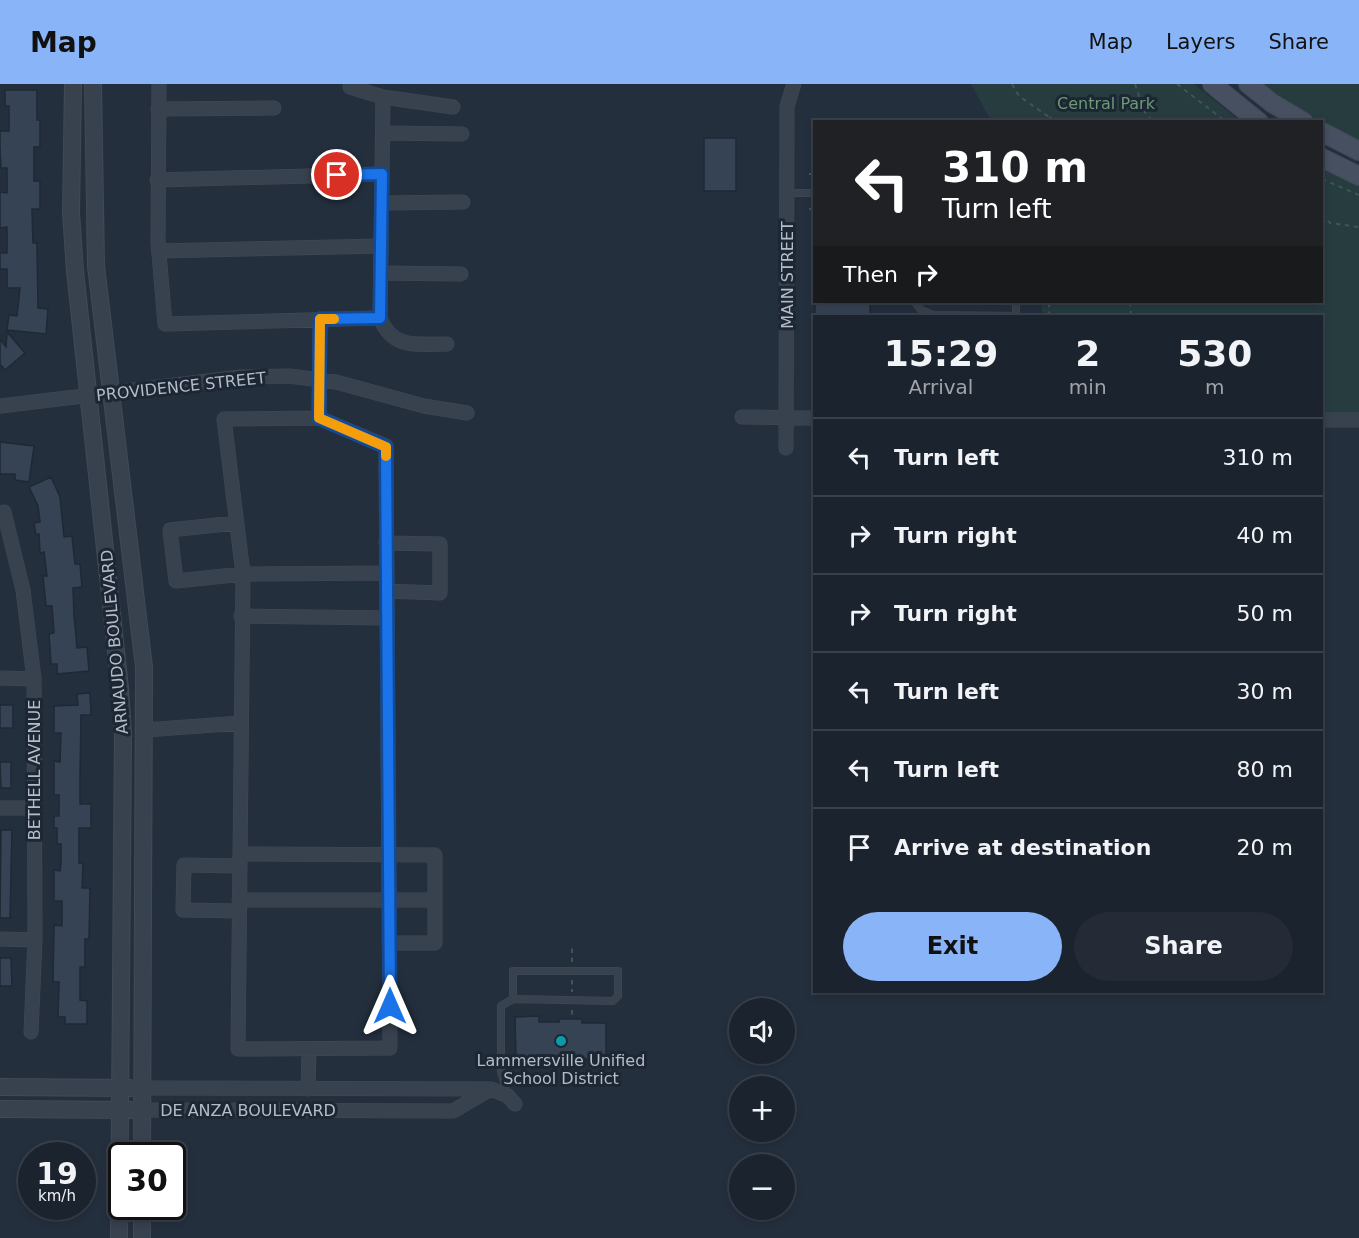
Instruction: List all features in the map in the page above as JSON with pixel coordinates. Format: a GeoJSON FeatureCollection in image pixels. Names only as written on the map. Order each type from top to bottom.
{"type":"FeatureCollection","features":[{"type":"Feature","properties":{"kind":"main road"},"geometry":{"type":"LineString","coordinates":[[1212,84],[1257,120]]}},
{"type":"Feature","properties":{"kind":"main road"},"geometry":{"type":"LineString","coordinates":[[1248,84],[1272,103],[1301,120]]}},
{"type":"Feature","properties":{"kind":"main road"},"geometry":{"type":"LineString","coordinates":[[1323,133],[1359,151]]}},
{"type":"Feature","properties":{"kind":"main road"},"geometry":{"type":"LineString","coordinates":[[1323,158],[1359,176]]}},
{"type":"Feature","properties":{"kind":"street","name":"ARNAUDO BOULEVARD"},"geometry":{"type":"LineString","coordinates":[[73,84],[72,213],[75,270],[123,733],[119,1238]]}},
{"type":"Feature","properties":{"kind":"street","name":"ARNAUDO BOULEVARD"},"geometry":{"type":"LineString","coordinates":[[93,84],[96,266],[144,667],[142,1142]]}},
{"type":"Feature","properties":{"kind":"street"},"geometry":{"type":"LineString","coordinates":[[159,84],[159,251],[165,324],[380,318]]}},
{"type":"Feature","properties":{"kind":"street","name":"MAIN STREET"},"geometry":{"type":"LineString","coordinates":[[781,84],[787,103],[786,448]]}},
{"type":"Feature","properties":{"kind":"street","name":"MAIN STREET"},"geometry":{"type":"LineString","coordinates":[[787,103],[794,84]]}},
{"type":"Feature","properties":{"kind":"street"},"geometry":{"type":"LineString","coordinates":[[347,85],[383,97],[453,107]]}},
{"type":"Feature","properties":{"kind":"street"},"geometry":{"type":"LineString","coordinates":[[383,97],[380,318],[385,330],[398,341],[409,344],[447,344]]}},
{"type":"Feature","properties":{"kind":"street"},"geometry":{"type":"LineString","coordinates":[[158,109],[274,108]]}},
{"type":"Feature","properties":{"kind":"street"},"geometry":{"type":"LineString","coordinates":[[383,133],[462,134]]}},
{"type":"Feature","properties":{"kind":"street"},"geometry":{"type":"LineString","coordinates":[[158,180],[382,174]]}},
{"type":"Feature","properties":{"kind":"street"},"geometry":{"type":"LineString","coordinates":[[382,203],[463,202]]}},
{"type":"Feature","properties":{"kind":"street"},"geometry":{"type":"LineString","coordinates":[[159,251],[381,246]]}},
{"type":"Feature","properties":{"kind":"street"},"geometry":{"type":"LineString","coordinates":[[381,273],[461,274]]}},
{"type":"Feature","properties":{"kind":"street"},"geometry":{"type":"LineString","coordinates":[[319,418],[320,319]]}},
{"type":"Feature","properties":{"kind":"street","name":"PROVIDENCE STREET"},"geometry":{"type":"LineString","coordinates":[[0,406],[241,377],[289,376],[321,380],[424,406],[467,413]]}},
{"type":"Feature","properties":{"kind":"street"},"geometry":{"type":"LineString","coordinates":[[742,417],[813,417]]}},
{"type":"Feature","properties":{"kind":"street"},"geometry":{"type":"LineString","coordinates":[[319,418],[386,447],[390,1048],[238,1048],[243,574],[224,419],[319,418]]}},
{"type":"Feature","properties":{"kind":"street"},"geometry":{"type":"LineString","coordinates":[[1323,420],[1359,420]]}},
{"type":"Feature","properties":{"kind":"street","name":"BETHELL AVENUE"},"geometry":{"type":"LineString","coordinates":[[4,512],[24,590],[34,679],[35,939],[31,1032]]}},
{"type":"Feature","properties":{"kind":"street"},"geometry":{"type":"LineString","coordinates":[[235,523],[170,530],[176,581],[243,574],[387,573]]}},
{"type":"Feature","properties":{"kind":"street"},"geometry":{"type":"LineString","coordinates":[[386,543],[440,544],[440,593],[387,591]]}},
{"type":"Feature","properties":{"kind":"street"},"geometry":{"type":"LineString","coordinates":[[0,549],[15,549]]}},
{"type":"Feature","properties":{"kind":"street"},"geometry":{"type":"LineString","coordinates":[[241,616],[387,618]]}},
{"type":"Feature","properties":{"kind":"street"},"geometry":{"type":"LineString","coordinates":[[0,678],[34,679]]}},
{"type":"Feature","properties":{"kind":"street"},"geometry":{"type":"LineString","coordinates":[[145,730],[241,723]]}},
{"type":"Feature","properties":{"kind":"street"},"geometry":{"type":"LineString","coordinates":[[0,808],[34,808]]}},
{"type":"Feature","properties":{"kind":"street"},"geometry":{"type":"LineString","coordinates":[[389,943],[435,943],[435,900],[435,855],[240,860],[184,865],[183,910],[239,905],[435,900]]}},
{"type":"Feature","properties":{"kind":"street"},"geometry":{"type":"LineString","coordinates":[[0,939],[35,939]]}},
{"type":"Feature","properties":{"kind":"street"},"geometry":{"type":"LineString","coordinates":[[308,1089],[309,1049]]}},
{"type":"Feature","properties":{"kind":"street","name":"DE ANZA BOULEVARD"},"geometry":{"type":"LineString","coordinates":[[0,1087],[491,1089],[512,1100]]}},
{"type":"Feature","properties":{"kind":"street","name":"DE ANZA BOULEVARD"},"geometry":{"type":"LineString","coordinates":[[0,1109],[453,1111],[491,1089]]}},
{"type":"Feature","properties":{"kind":"street"},"geometry":{"type":"LineString","coordinates":[[142,1220],[142,1238]]}},
{"type":"Feature","properties":{"kind":"lane"},"geometry":{"type":"LineString","coordinates":[[787,193],[813,193]]}},
{"type":"Feature","properties":{"kind":"lane"},"geometry":{"type":"LineString","coordinates":[[916,303],[921,310],[933,315]]}},
{"type":"Feature","properties":{"kind":"lane"},"geometry":{"type":"LineString","coordinates":[[512,1100],[501,1072],[501,1005],[513,999],[613,1001],[618,996],[618,971],[513,971],[513,999]]}},
{"type":"Feature","properties":{"kind":"path"},"geometry":{"type":"LineString","coordinates":[[1012,84],[1019,96],[1053,120]]}},
{"type":"Feature","properties":{"kind":"path"},"geometry":{"type":"LineString","coordinates":[[1136,84],[1144,111],[1151,120]]}},
{"type":"Feature","properties":{"kind":"path"},"geometry":{"type":"LineString","coordinates":[[1177,84],[1223,120]]}},
{"type":"Feature","properties":{"kind":"path"},"geometry":{"type":"LineString","coordinates":[[1323,179],[1359,195]]}},
{"type":"Feature","properties":{"kind":"path"},"geometry":{"type":"LineString","coordinates":[[1323,215],[1330,224],[1359,227]]}},
{"type":"Feature","properties":{"kind":"path"},"geometry":{"type":"LineString","coordinates":[[572,947],[572,1019]]}},
{"type":"Feature","properties":{"kind":"green space","name":"Central Park"},"geometry":{"type":"Polygon","coordinates":[[[971,84],[1194,84],[1239,120],[990,120],[971,84]]]}},
{"type":"Feature","properties":{"kind":"green space"},"geometry":{"type":"Polygon","coordinates":[[[1260,84],[1359,84],[1359,142],[1323,123],[1323,120],[1317,120],[1260,84]]]}},
{"type":"Feature","properties":{"kind":"green space"},"geometry":{"type":"Polygon","coordinates":[[[1323,170],[1359,186],[1359,414],[1323,413],[1323,315],[1042,315],[1042,303],[1323,303],[1323,170]]]}},
{"type":"Feature","properties":{"kind":"building"},"geometry":{"type":"Polygon","coordinates":[[[5,90],[37,90],[40,147],[34,147],[34,181],[40,181],[40,209],[32,209],[33,243],[37,243],[38,308],[48,309],[46,334],[7,330],[9,315],[17,316],[20,288],[7,288],[7,269],[0,269],[0,253],[7,253],[7,227],[0,228],[0,192],[7,193],[7,168],[1,168],[0,147],[0,131],[9,131],[9,106],[5,106],[5,90]]]}},
{"type":"Feature","properties":{"kind":"building"},"geometry":{"type":"Polygon","coordinates":[[[704,138],[736,138],[736,191],[704,191],[704,138]]]}},
{"type":"Feature","properties":{"kind":"building"},"geometry":{"type":"Polygon","coordinates":[[[815,303],[870,303],[870,315],[815,315],[815,303]]]}},
{"type":"Feature","properties":{"kind":"building"},"geometry":{"type":"Polygon","coordinates":[[[7,332],[25,353],[5,370],[0,364],[0,339],[6,347],[7,332]]]}},
{"type":"Feature","properties":{"kind":"building"},"geometry":{"type":"Polygon","coordinates":[[[0,442],[34,446],[29,482],[15,480],[15,474],[0,474],[0,442]]]}},
{"type":"Feature","properties":{"kind":"building"},"geometry":{"type":"Polygon","coordinates":[[[51,477],[60,497],[64,537],[72,536],[75,564],[80,564],[82,587],[73,588],[74,615],[77,648],[87,647],[89,671],[57,674],[57,664],[51,664],[49,634],[54,633],[52,606],[46,606],[43,576],[47,576],[44,552],[40,553],[39,534],[36,535],[34,523],[40,522],[38,506],[29,487],[51,477]]]}},
{"type":"Feature","properties":{"kind":"building"},"geometry":{"type":"Polygon","coordinates":[[[90,693],[91,715],[81,715],[80,804],[91,804],[91,828],[79,828],[79,863],[83,863],[82,888],[90,888],[89,939],[85,939],[85,967],[80,967],[80,1000],[87,1001],[87,1024],[65,1024],[65,1017],[58,1017],[59,982],[53,982],[54,925],[62,926],[62,901],[54,901],[54,870],[60,871],[61,844],[57,844],[57,828],[54,828],[54,816],[59,816],[59,795],[54,795],[54,761],[60,762],[61,733],[54,733],[54,706],[78,705],[77,694],[90,693]]]}},
{"type":"Feature","properties":{"kind":"building"},"geometry":{"type":"Polygon","coordinates":[[[0,705],[13,705],[13,728],[0,728],[0,705]]]}},
{"type":"Feature","properties":{"kind":"building"},"geometry":{"type":"Polygon","coordinates":[[[0,762],[11,762],[11,788],[1,788],[0,762]]]}},
{"type":"Feature","properties":{"kind":"building"},"geometry":{"type":"Polygon","coordinates":[[[1,830],[12,830],[10,918],[0,918],[1,830]]]}},
{"type":"Feature","properties":{"kind":"building"},"geometry":{"type":"Polygon","coordinates":[[[0,958],[11,958],[12,986],[0,986],[0,958]]]}},
{"type":"Feature","properties":{"kind":"building","name":"Lammersville Unified School District"},"geometry":{"type":"Polygon","coordinates":[[[539,1016],[539,1022],[582,1019],[582,1023],[606,1023],[606,1059],[516,1059],[515,1017],[539,1016]]]}},
{"type":"Feature","properties":{"kind":"slow traffic"},"geometry":{"type":"LineString","coordinates":[[334,319],[320,319],[319,418],[386,447],[386,456]]}},
{"type":"Feature","properties":{"kind":"place","name":"Lammersville Unified School District"},"geometry":{"type":"Point","coordinates":[561,1041]}},
{"type":"Feature","properties":{"kind":"route"},"geometry":{"type":"LineString","coordinates":[[337,175],[382,174],[380,318],[320,319],[319,418],[386,447],[390,1006]]}}]}
